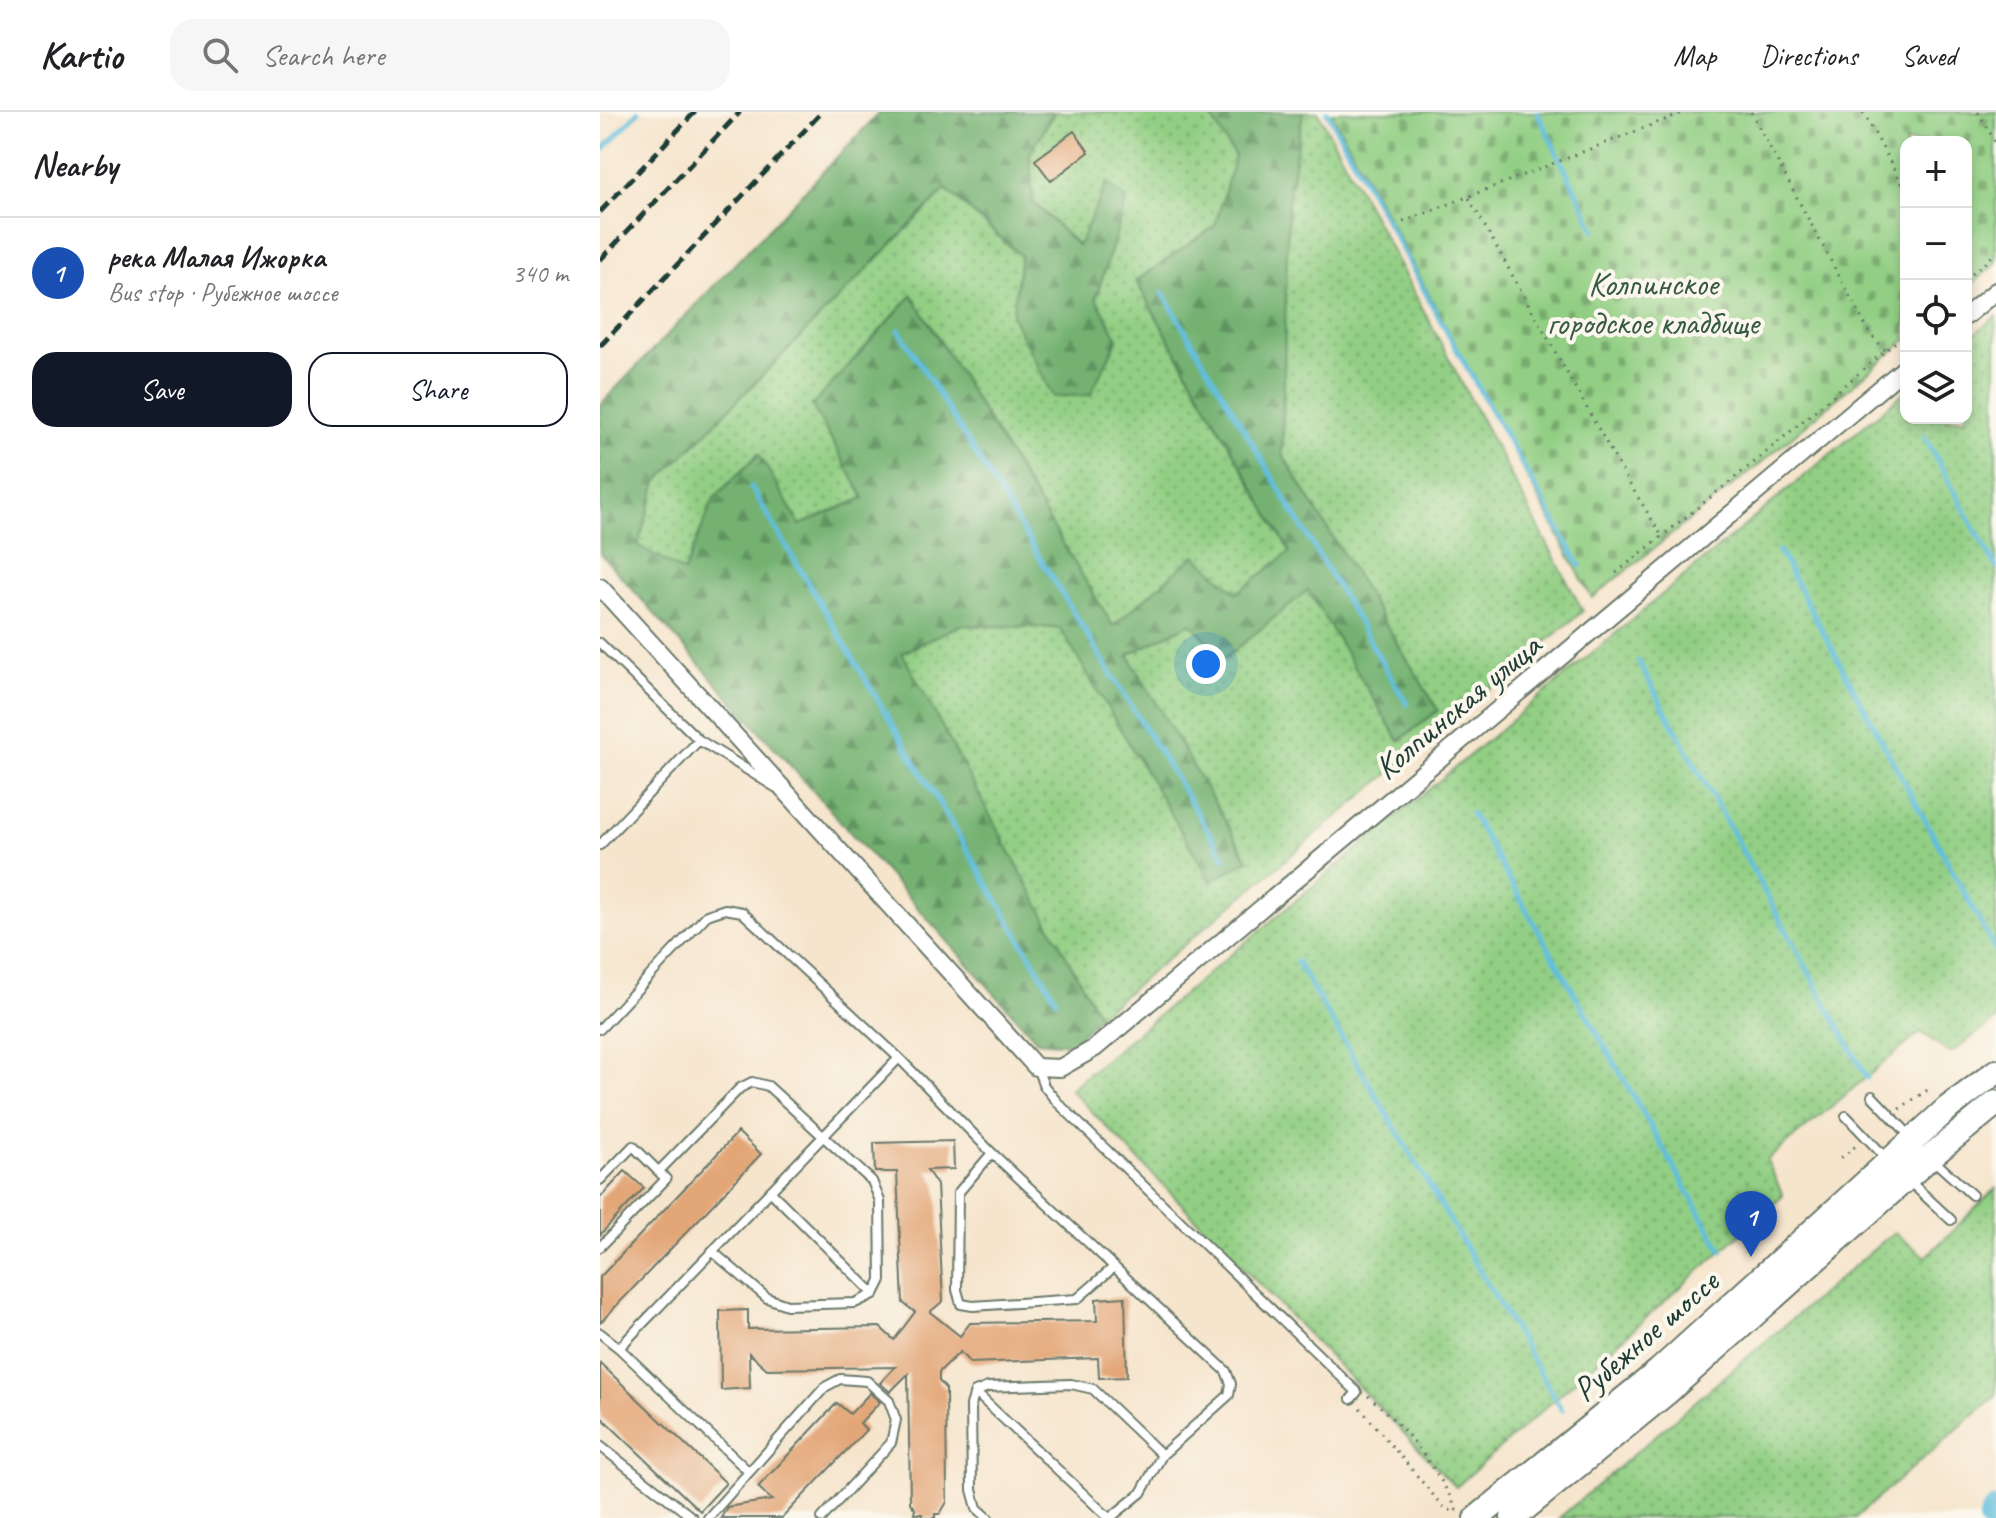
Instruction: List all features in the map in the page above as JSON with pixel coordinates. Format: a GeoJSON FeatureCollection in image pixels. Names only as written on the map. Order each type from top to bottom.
{"type":"FeatureCollection","features":[{"type":"Feature","properties":{"kind":"main road","name":"Рубежное шоссе"},"geometry":{"type":"LineString","coordinates":[[1513,1518],[1666,1393],[1922,1148],[1996,1072]]}},
{"type":"Feature","properties":{"kind":"main road","name":"Рубежное шоссе"},"geometry":{"type":"LineString","coordinates":[[1922,1148],[1996,1103]]}},
{"type":"Feature","properties":{"kind":"main road","name":"Рубежное шоссе"},"geometry":{"type":"LineString","coordinates":[[1477,1518],[1659,1371],[1898,1170]]}},
{"type":"Feature","properties":{"kind":"street"},"geometry":{"type":"LineString","coordinates":[[1972,311],[1996,291]]}},
{"type":"Feature","properties":{"kind":"street","name":"Колпинская улица"},"geometry":{"type":"LineString","coordinates":[[1036,1067],[1060,1068],[1095,1048],[1900,372]]}},
{"type":"Feature","properties":{"kind":"street"},"geometry":{"type":"LineString","coordinates":[[600,587],[1036,1067]]}},
{"type":"Feature","properties":{"kind":"lane"},"geometry":{"type":"LineString","coordinates":[[600,643],[699,740],[787,795]]}},
{"type":"Feature","properties":{"kind":"lane"},"geometry":{"type":"LineString","coordinates":[[600,845],[699,740]]}},
{"type":"Feature","properties":{"kind":"lane"},"geometry":{"type":"LineString","coordinates":[[600,1029],[707,915],[725,909],[742,912],[899,1058],[992,1153],[1226,1371],[1231,1384],[1229,1395],[1162,1455],[1141,1493],[1110,1518],[975,1392]]}},
{"type":"Feature","properties":{"kind":"lane"},"geometry":{"type":"LineString","coordinates":[[619,1348],[899,1058]]}},
{"type":"Feature","properties":{"kind":"lane"},"geometry":{"type":"LineString","coordinates":[[1036,1067],[1044,1086],[1058,1103],[1353,1396]]}},
{"type":"Feature","properties":{"kind":"lane"},"geometry":{"type":"LineString","coordinates":[[659,1171],[740,1088],[752,1082],[768,1086],[824,1136],[872,1181],[880,1201],[881,1280],[874,1294],[855,1303],[787,1305],[767,1298],[712,1251]]}},
{"type":"Feature","properties":{"kind":"lane"},"geometry":{"type":"LineString","coordinates":[[1872,1096],[1972,1195]]}},
{"type":"Feature","properties":{"kind":"lane"},"geometry":{"type":"LineString","coordinates":[[1846,1116],[1951,1220]]}},
{"type":"Feature","properties":{"kind":"lane"},"geometry":{"type":"LineString","coordinates":[[600,1180],[633,1146],[666,1179],[600,1247]]}},
{"type":"Feature","properties":{"kind":"lane"},"geometry":{"type":"LineString","coordinates":[[992,1153],[958,1193],[957,1290],[961,1304],[973,1306],[1077,1299],[1114,1267]]}},
{"type":"Feature","properties":{"kind":"lane"},"geometry":{"type":"LineString","coordinates":[[770,1191],[874,1294]]}},
{"type":"Feature","properties":{"kind":"lane"},"geometry":{"type":"LineString","coordinates":[[600,1333],[748,1471]]}},
{"type":"Feature","properties":{"kind":"lane"},"geometry":{"type":"LineString","coordinates":[[708,1518],[825,1387],[840,1379],[867,1381],[889,1401],[896,1420],[891,1443],[822,1518]]}},
{"type":"Feature","properties":{"kind":"lane"},"geometry":{"type":"LineString","coordinates":[[975,1392],[988,1387],[1071,1384],[1093,1389],[1162,1455]]}},
{"type":"Feature","properties":{"kind":"lane"},"geometry":{"type":"LineString","coordinates":[[975,1392],[971,1405],[972,1490],[977,1508],[988,1518]]}},
{"type":"Feature","properties":{"kind":"lane"},"geometry":{"type":"LineString","coordinates":[[600,1446],[693,1518]]}},
{"type":"Feature","properties":{"kind":"path"},"geometry":{"type":"LineString","coordinates":[[1403,222],[1685,112]]}},
{"type":"Feature","properties":{"kind":"path"},"geometry":{"type":"LineString","coordinates":[[1751,112],[1870,334],[1886,351]]}},
{"type":"Feature","properties":{"kind":"path"},"geometry":{"type":"LineString","coordinates":[[1863,112],[1900,180]]}},
{"type":"Feature","properties":{"kind":"path"},"geometry":{"type":"LineString","coordinates":[[1978,112],[1996,143]]}},
{"type":"Feature","properties":{"kind":"path"},"geometry":{"type":"LineString","coordinates":[[1469,198],[1626,478],[1662,536]]}},
{"type":"Feature","properties":{"kind":"path"},"geometry":{"type":"LineString","coordinates":[[1972,274],[1996,253]]}},
{"type":"Feature","properties":{"kind":"path"},"geometry":{"type":"LineString","coordinates":[[1616,573],[1693,514],[1900,338]]}},
{"type":"Feature","properties":{"kind":"path"},"geometry":{"type":"LineString","coordinates":[[1366,1394],[1407,1433],[1431,1465],[1457,1512],[1445,1509],[1353,1396],[1366,1394]]}},
{"type":"Feature","properties":{"kind":"green space"},"geometry":{"type":"Polygon","coordinates":[[[880,112],[1054,112],[1030,154],[1033,202],[1078,246],[1107,183],[1127,199],[1096,298],[1118,339],[1090,395],[1053,397],[1012,316],[1021,256],[946,189],[657,482],[638,545],[684,572],[714,498],[759,454],[800,525],[864,498],[812,406],[912,295],[1113,626],[1195,555],[1237,593],[1290,552],[1136,281],[1215,226],[1235,156],[1208,112],[1303,112],[1288,201],[1282,454],[1438,710],[1399,741],[1308,590],[1224,659],[1191,623],[1128,655],[1248,860],[1211,881],[1060,628],[960,625],[902,653],[1099,1016],[1071,1044],[1037,1041],[600,553],[600,405],[880,112]]]}},
{"type":"Feature","properties":{"kind":"green space"},"geometry":{"type":"Polygon","coordinates":[[[1054,112],[1208,112],[1235,156],[1215,226],[1136,281],[1290,552],[1237,593],[1195,555],[1113,626],[912,295],[865,497],[800,525],[758,454],[714,498],[684,573],[637,545],[657,482],[946,189],[1021,256],[1013,316],[1118,339],[1096,298],[1127,199],[1107,184],[1079,246],[1033,202],[1030,154],[1054,112]]]}},
{"type":"Feature","properties":{"kind":"green space"},"geometry":{"type":"Polygon","coordinates":[[[1303,112],[1318,112],[1583,611],[1099,1016],[901,654],[959,625],[1060,628],[1212,881],[1248,860],[1127,655],[1191,623],[1224,659],[1308,589],[1399,741],[1438,711],[1282,454],[1288,201],[1303,112]]]}},
{"type":"Feature","properties":{"kind":"green space","name":"Колпинское городское кладбище"},"geometry":{"type":"Polygon","coordinates":[[[1331,112],[1996,112],[1996,263],[1972,285],[1972,136],[1900,136],[1900,345],[1762,462],[1592,598],[1331,112]]]}},
{"type":"Feature","properties":{"kind":"green space"},"geometry":{"type":"Polygon","coordinates":[[[1996,316],[1996,1020],[1950,1053],[1921,1032],[1767,1160],[1783,1196],[1456,1487],[1070,1089],[1900,396],[1900,424],[1972,424],[1972,336],[1996,316]]]}},
{"type":"Feature","properties":{"kind":"green space"},"geometry":{"type":"Polygon","coordinates":[[[1996,1188],[1996,1395],[1855,1518],[1559,1518],[1894,1232],[1926,1257],[1996,1188]]]}},
{"type":"Feature","properties":{"kind":"building"},"geometry":{"type":"Polygon","coordinates":[[[1074,131],[1089,152],[1051,181],[1035,160],[1074,131]]]}},
{"type":"Feature","properties":{"kind":"building"},"geometry":{"type":"Polygon","coordinates":[[[738,1132],[761,1154],[600,1323],[600,1277],[738,1132]]]}},
{"type":"Feature","properties":{"kind":"building"},"geometry":{"type":"Polygon","coordinates":[[[953,1141],[954,1169],[927,1170],[937,1185],[943,1301],[930,1312],[960,1336],[970,1323],[1097,1321],[1096,1299],[1125,1297],[1127,1377],[1099,1378],[1098,1358],[970,1363],[960,1352],[939,1372],[939,1381],[946,1389],[947,1502],[935,1518],[921,1518],[922,1514],[914,1514],[915,1509],[910,1503],[908,1374],[890,1392],[880,1383],[895,1367],[767,1369],[749,1353],[750,1388],[721,1390],[720,1311],[748,1310],[748,1329],[880,1327],[894,1340],[915,1312],[903,1303],[897,1172],[875,1172],[874,1143],[953,1141]]]}},
{"type":"Feature","properties":{"kind":"building"},"geometry":{"type":"Polygon","coordinates":[[[625,1171],[644,1188],[600,1235],[600,1198],[625,1171]]]}},
{"type":"Feature","properties":{"kind":"building"},"geometry":{"type":"Polygon","coordinates":[[[600,1363],[726,1483],[700,1511],[600,1416],[600,1363]]]}},
{"type":"Feature","properties":{"kind":"building"},"geometry":{"type":"Polygon","coordinates":[[[870,1393],[880,1402],[860,1423],[866,1430],[782,1518],[721,1518],[727,1507],[772,1500],[758,1487],[837,1403],[850,1414],[870,1393]]]}},
{"type":"Feature","properties":{"kind":"waterway"},"geometry":{"type":"LineString","coordinates":[[600,153],[638,112]]}},
{"type":"Feature","properties":{"kind":"waterway"},"geometry":{"type":"LineString","coordinates":[[1327,112],[1454,345],[1580,566]]}},
{"type":"Feature","properties":{"kind":"waterway"},"geometry":{"type":"LineString","coordinates":[[1537,112],[1595,230]]}},
{"type":"Feature","properties":{"kind":"waterway"},"geometry":{"type":"LineString","coordinates":[[1163,293],[1407,704]]}},
{"type":"Feature","properties":{"kind":"waterway"},"geometry":{"type":"LineString","coordinates":[[899,330],[1225,858]]}},
{"type":"Feature","properties":{"kind":"waterway"},"geometry":{"type":"LineString","coordinates":[[1924,436],[1996,567]]}},
{"type":"Feature","properties":{"kind":"waterway"},"geometry":{"type":"LineString","coordinates":[[751,487],[1056,999]]}},
{"type":"Feature","properties":{"kind":"waterway"},"geometry":{"type":"LineString","coordinates":[[1779,551],[1996,951]]}},
{"type":"Feature","properties":{"kind":"waterway"},"geometry":{"type":"LineString","coordinates":[[1638,661],[1867,1078]]}},
{"type":"Feature","properties":{"kind":"waterway"},"geometry":{"type":"LineString","coordinates":[[1471,813],[1722,1251]]}},
{"type":"Feature","properties":{"kind":"waterway"},"geometry":{"type":"LineString","coordinates":[[1297,962],[1562,1410]]}},
{"type":"Feature","properties":{"kind":"waterway"},"geometry":{"type":"LineString","coordinates":[[1992,1518],[1996,1512]]}},
{"type":"Feature","properties":{"kind":"railway"},"geometry":{"type":"LineString","coordinates":[[600,212],[695,112]]}},
{"type":"Feature","properties":{"kind":"railway"},"geometry":{"type":"LineString","coordinates":[[600,260],[740,112]]}},
{"type":"Feature","properties":{"kind":"railway"},"geometry":{"type":"LineString","coordinates":[[600,346],[822,112]]}},
{"type":"Feature","properties":{"kind":"place","name":"река Малая Ижорка"},"geometry":{"type":"Point","coordinates":[1751,1257]}}]}
